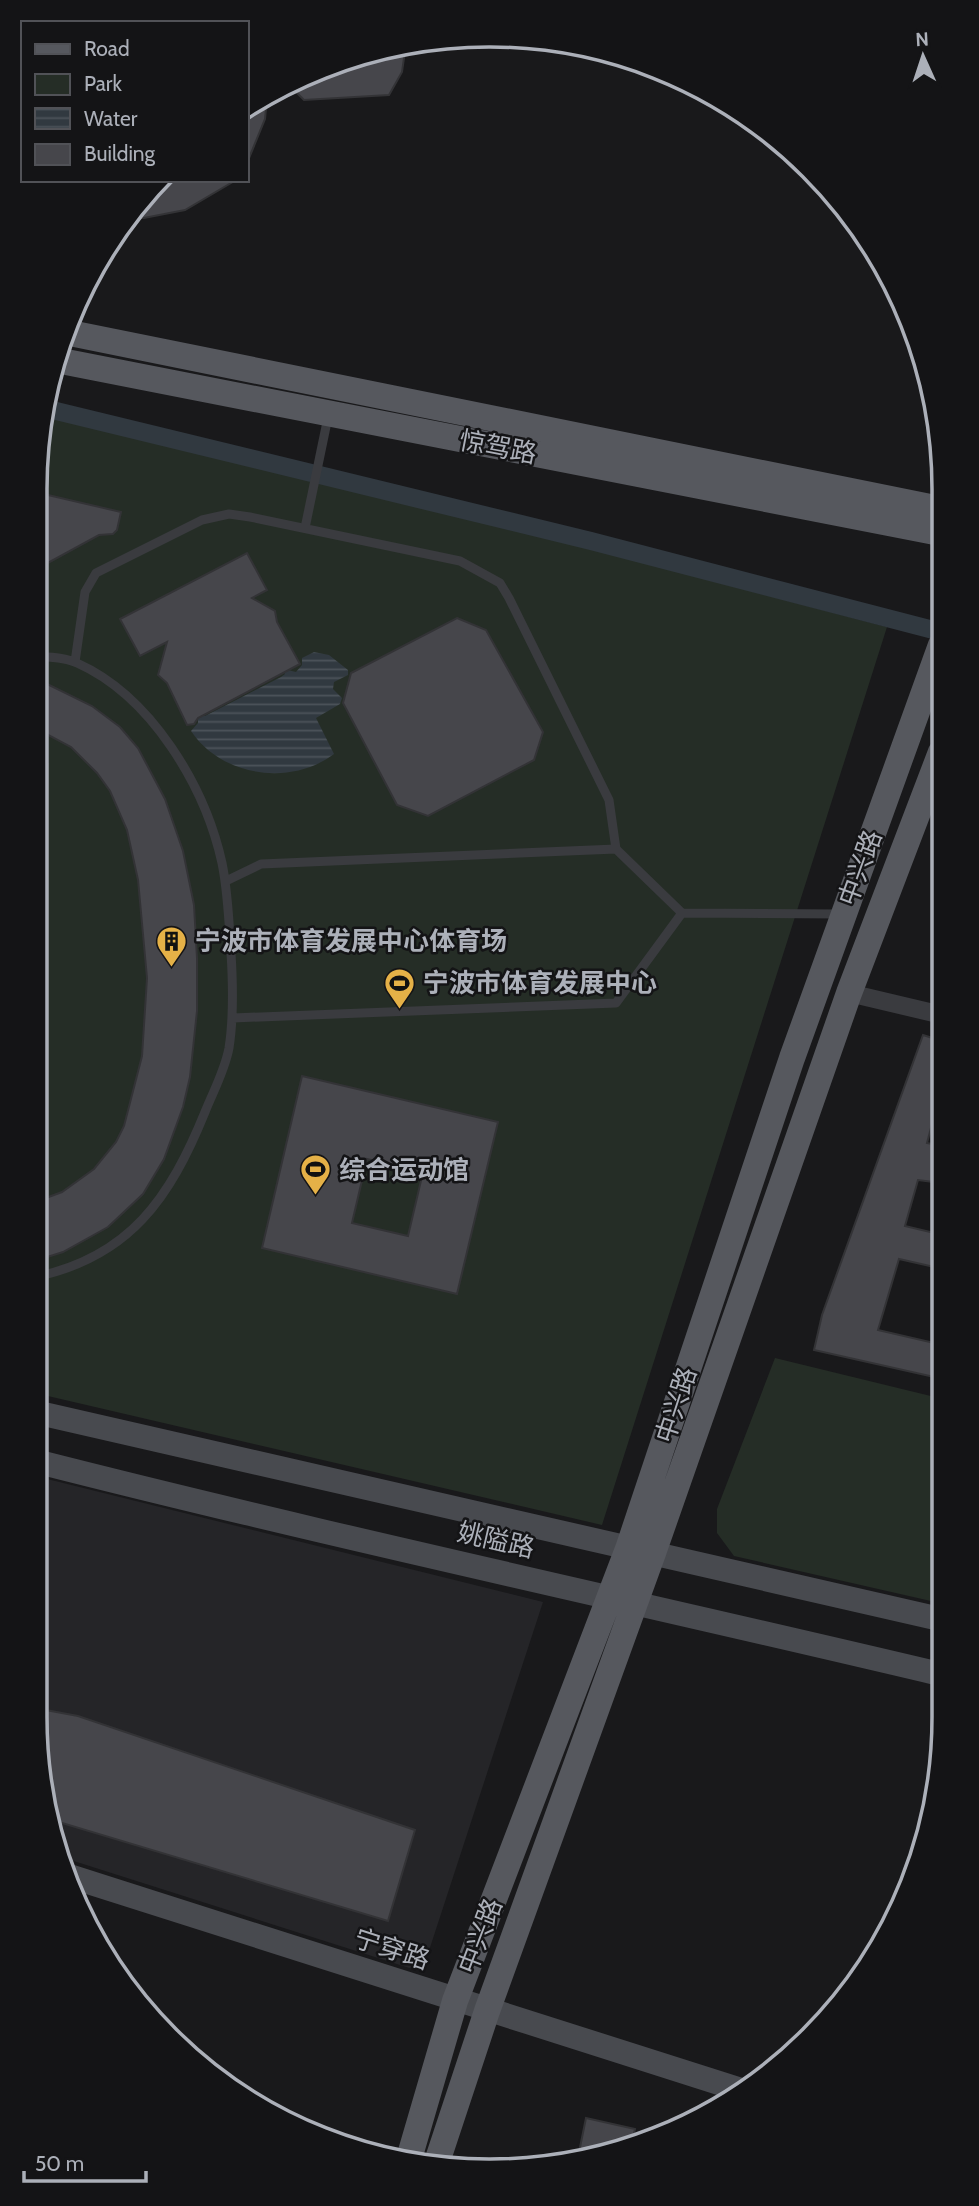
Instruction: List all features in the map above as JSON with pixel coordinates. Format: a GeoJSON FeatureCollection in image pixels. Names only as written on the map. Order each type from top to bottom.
{"type":"FeatureCollection","features":[{"type":"Feature","properties":{"kind":"main road","name":"惊驾路"},"geometry":{"type":"LineString","coordinates":[[76,334],[932,507]]}},
{"type":"Feature","properties":{"kind":"main road","name":"惊驾路"},"geometry":{"type":"LineString","coordinates":[[66,362],[932,531]]}},
{"type":"Feature","properties":{"kind":"main road","name":"中兴路"},"geometry":{"type":"LineString","coordinates":[[641,1551],[792,1058],[932,670]]}},
{"type":"Feature","properties":{"kind":"main road","name":"中兴路"},"geometry":{"type":"LineString","coordinates":[[411,2151],[455,2001],[641,1551],[932,776]]}},
{"type":"Feature","properties":{"kind":"main road","name":"姚隘路"},"geometry":{"type":"LineString","coordinates":[[47,1415],[932,1616]]}},
{"type":"Feature","properties":{"kind":"main road","name":"姚隘路"},"geometry":{"type":"LineString","coordinates":[[47,1464],[236,1513],[622,1599],[932,1672]]}},
{"type":"Feature","properties":{"kind":"main road","name":"中兴路"},"geometry":{"type":"LineString","coordinates":[[439,2156],[622,1599]]}},
{"type":"Feature","properties":{"kind":"main road","name":"宁穿路"},"geometry":{"type":"LineString","coordinates":[[78,1879],[731,2087]]}},
{"type":"Feature","properties":{"kind":"street"},"geometry":{"type":"LineString","coordinates":[[849,993],[932,1013]]}},
{"type":"Feature","properties":{"kind":"lane"},"geometry":{"type":"LineString","coordinates":[[304,528],[332,398]]}},
{"type":"Feature","properties":{"kind":"lane"},"geometry":{"type":"LineString","coordinates":[[75,662],[85,592],[96,573],[202,520],[229,514],[460,561],[500,583],[609,800],[616,849],[682,913],[844,914]]}},
{"type":"Feature","properties":{"kind":"lane"},"geometry":{"type":"LineString","coordinates":[[47,658],[75,662],[105,679],[134,703],[184,767],[204,808],[226,881],[233,1017],[228,1052],[188,1152],[148,1217],[105,1252],[47,1273]]}},
{"type":"Feature","properties":{"kind":"lane"},"geometry":{"type":"LineString","coordinates":[[226,881],[261,864],[616,849]]}},
{"type":"Feature","properties":{"kind":"lane"},"geometry":{"type":"LineString","coordinates":[[233,1017],[616,1003],[682,913]]}},
{"type":"Feature","properties":{"kind":"shaded area"},"geometry":{"type":"Polygon","coordinates":[[[47,1479],[543,1602],[422,1972],[71,1860],[56,1803],[48,1745],[47,1479]]]}},
{"type":"Feature","properties":{"kind":"green space","name":"宁波市体育发展中心"},"geometry":{"type":"Polygon","coordinates":[[[55,407],[887,627],[602,1525],[47,1396],[47,490],[55,407]]]}},
{"type":"Feature","properties":{"kind":"green space"},"geometry":{"type":"Polygon","coordinates":[[[775,1358],[932,1396],[932,1601],[734,1556],[717,1533],[717,1509],[775,1358]]]}},
{"type":"Feature","properties":{"kind":"water"},"geometry":{"type":"Polygon","coordinates":[[[314,652],[329,655],[348,670],[348,675],[334,682],[333,689],[342,698],[340,704],[316,718],[334,754],[297,771],[257,772],[220,758],[204,746],[191,731],[198,723],[198,713],[205,716],[281,677],[285,674],[283,669],[296,672],[302,665],[302,658],[314,652]]]}},
{"type":"Feature","properties":{"kind":"building"},"geometry":{"type":"Polygon","coordinates":[[[404,56],[402,72],[389,95],[304,100],[296,92],[347,71],[404,56]]]}},
{"type":"Feature","properties":{"kind":"building"},"geometry":{"type":"Polygon","coordinates":[[[266,108],[265,119],[248,161],[248,120],[266,108]]]}},
{"type":"Feature","properties":{"kind":"building"},"geometry":{"type":"Polygon","coordinates":[[[172,182],[233,182],[185,210],[141,218],[172,182]]]}},
{"type":"Feature","properties":{"kind":"building"},"geometry":{"type":"Polygon","coordinates":[[[47,495],[121,512],[117,530],[113,534],[99,535],[47,563],[47,495]]]}},
{"type":"Feature","properties":{"kind":"building"},"geometry":{"type":"Polygon","coordinates":[[[247,553],[267,590],[252,598],[275,611],[277,622],[300,664],[198,718],[194,724],[187,725],[167,683],[158,675],[167,642],[140,656],[120,619],[247,553]]]}},
{"type":"Feature","properties":{"kind":"building"},"geometry":{"type":"Polygon","coordinates":[[[457,618],[486,630],[543,732],[534,760],[428,816],[397,805],[343,703],[351,673],[457,618]]]}},
{"type":"Feature","properties":{"kind":"building","name":"宁波市体育发展中心体育场"},"geometry":{"type":"Polygon","coordinates":[[[47,684],[92,706],[120,727],[138,748],[165,799],[183,851],[194,905],[197,1011],[190,1077],[183,1107],[164,1159],[143,1194],[108,1227],[63,1252],[47,1257],[47,1198],[62,1192],[94,1169],[116,1142],[124,1126],[142,1056],[147,978],[138,880],[127,830],[110,791],[97,773],[71,747],[47,734],[47,684]]]}},
{"type":"Feature","properties":{"kind":"building"},"geometry":{"type":"Polygon","coordinates":[[[923,1035],[932,1038],[932,1124],[927,1143],[932,1144],[932,1182],[918,1180],[905,1226],[932,1232],[932,1266],[899,1259],[878,1330],[932,1342],[932,1377],[814,1350],[822,1315],[923,1035]]]}},
{"type":"Feature","properties":{"kind":"building","name":"综合运动馆"},"geometry":{"type":"Polygon","coordinates":[[[302,1076],[498,1122],[457,1294],[262,1248],[302,1076]],[[367,1159],[352,1223],[408,1236],[423,1172],[367,1159]]]}},
{"type":"Feature","properties":{"kind":"building"},"geometry":{"type":"Polygon","coordinates":[[[47,1710],[78,1716],[415,1830],[388,1921],[60,1822],[51,1774],[47,1710]]]}},
{"type":"Feature","properties":{"kind":"building"},"geometry":{"type":"Polygon","coordinates":[[[586,2118],[635,2129],[632,2135],[580,2149],[586,2118]]]}},
{"type":"Feature","properties":{"kind":"waterway"},"geometry":{"type":"LineString","coordinates":[[55,411],[591,541],[932,630]]}},
{"type":"Feature","properties":{"kind":"place","name":"宁波市体育发展中心体育场"},"geometry":{"type":"Point","coordinates":[172,968]}},
{"type":"Feature","properties":{"kind":"place","name":"宁波市体育发展中心"},"geometry":{"type":"Point","coordinates":[400,1010]}},
{"type":"Feature","properties":{"kind":"place","name":"综合运动馆"},"geometry":{"type":"Point","coordinates":[316,1197]}}]}
